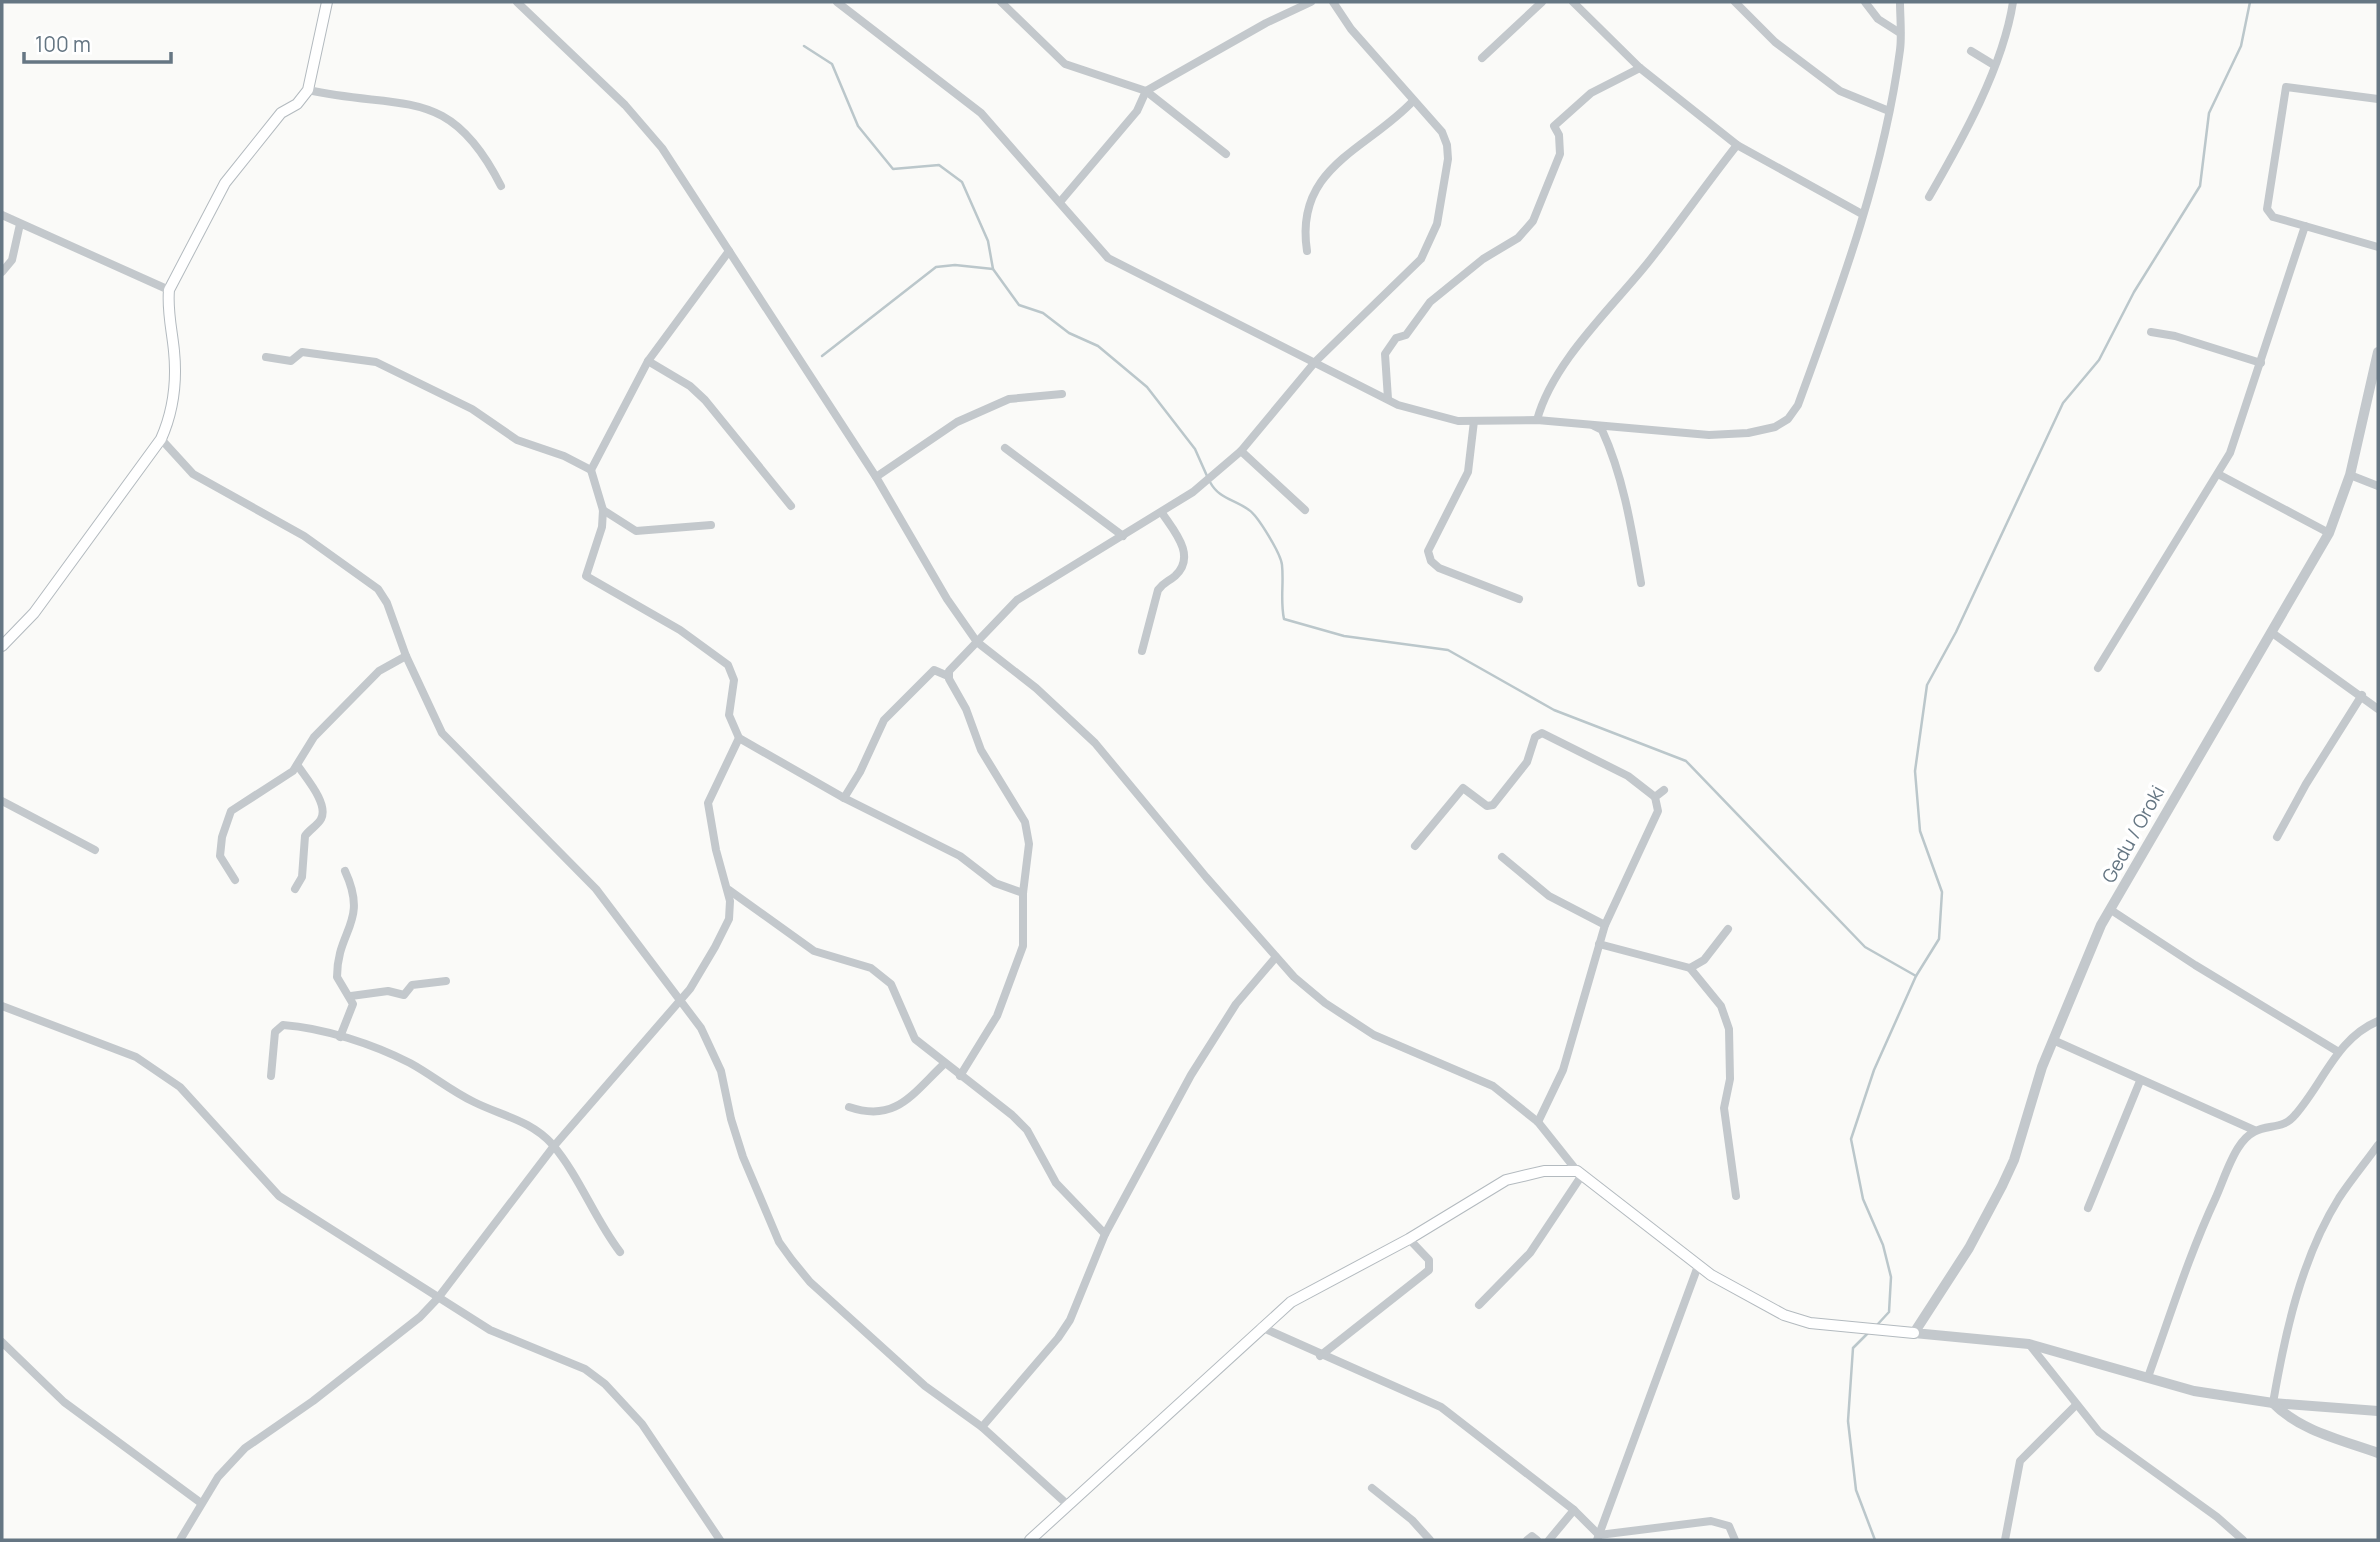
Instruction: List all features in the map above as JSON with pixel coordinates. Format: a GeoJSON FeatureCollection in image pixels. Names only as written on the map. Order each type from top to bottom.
{"type":"FeatureCollection","features":[{"type":"Feature","properties":{"kind":"main road"},"geometry":{"type":"LineString","coordinates":[[2,646],[34,613],[161,439],[172,408],[174,372],[167,306],[169,290],[225,183],[281,113],[297,104],[308,90],[327,2]]}},
{"type":"Feature","properties":{"kind":"main road"},"geometry":{"type":"LineString","coordinates":[[1030,1540],[1261,1327],[1311,1290],[1409,1239],[1506,1180],[1544,1171],[1579,1173],[1698,1266],[1784,1315],[1833,1326],[1914,1333]]}},
{"type":"Feature","properties":{"kind":"street"},"geometry":{"type":"LineString","coordinates":[[517,2],[625,105],[662,148],[876,477],[947,599],[977,642],[1036,688],[1095,743],[1276,957],[1325,1003],[1374,1035],[1493,1086],[1538,1122],[1579,1173],[1530,1253],[1479,1306]]}},
{"type":"Feature","properties":{"kind":"street"},"geometry":{"type":"LineString","coordinates":[[837,2],[981,113],[1060,202],[1085,235],[1108,258],[1398,405],[1446,418],[1474,421],[1589,423],[1709,435],[1748,433],[1775,427],[1788,419],[1798,405],[1837,298],[1889,111],[1901,47],[1900,2]]}},
{"type":"Feature","properties":{"kind":"street"},"geometry":{"type":"LineString","coordinates":[[1001,2],[1065,64],[1146,91],[1226,154]]}},
{"type":"Feature","properties":{"kind":"street"},"geometry":{"type":"LineString","coordinates":[[1060,202],[1137,110],[1146,91],[1266,23],[1311,2]]}},
{"type":"Feature","properties":{"kind":"street"},"geometry":{"type":"LineString","coordinates":[[948,676],[952,667],[1017,600],[1162,513],[1193,492],[1241,451],[1315,362],[1421,259],[1431,241],[1442,204],[1447,145],[1442,132],[1351,29],[1333,2]]}},
{"type":"Feature","properties":{"kind":"street"},"geometry":{"type":"LineString","coordinates":[[1482,58],[1542,2]]}},
{"type":"Feature","properties":{"kind":"street"},"geometry":{"type":"LineString","coordinates":[[1573,2],[1640,68],[1737,145],[1862,214]]}},
{"type":"Feature","properties":{"kind":"street"},"geometry":{"type":"LineString","coordinates":[[1735,2],[1775,42],[1840,91],[1889,111]]}},
{"type":"Feature","properties":{"kind":"street"},"geometry":{"type":"LineString","coordinates":[[1866,2],[1878,19],[1900,33]]}},
{"type":"Feature","properties":{"kind":"street"},"geometry":{"type":"LineString","coordinates":[[1929,197],[1954,154],[1994,65],[2010,22],[2013,2]]}},
{"type":"Feature","properties":{"kind":"street"},"geometry":{"type":"LineString","coordinates":[[1971,51],[1994,65]]}},
{"type":"Feature","properties":{"kind":"street"},"geometry":{"type":"LineString","coordinates":[[1388,399],[1385,354],[1396,338],[1406,335],[1430,302],[1483,259],[1518,238],[1533,221],[1560,154],[1559,135],[1554,126],[1591,93],[1640,68]]}},
{"type":"Feature","properties":{"kind":"street"},"geometry":{"type":"LineString","coordinates":[[2378,99],[2286,87],[2267,209],[2273,217],[2378,247]]}},
{"type":"Feature","properties":{"kind":"street"},"geometry":{"type":"LineString","coordinates":[[308,90],[427,108],[455,122],[476,144],[501,186]]}},
{"type":"Feature","properties":{"kind":"street"},"geometry":{"type":"LineString","coordinates":[[1307,251],[1308,207],[1322,181],[1345,154],[1392,123],[1413,101]]}},
{"type":"Feature","properties":{"kind":"street"},"geometry":{"type":"LineString","coordinates":[[1537,420],[1543,400],[1568,361],[1651,259],[1737,145]]}},
{"type":"Feature","properties":{"kind":"street"},"geometry":{"type":"LineString","coordinates":[[2,215],[169,290]]}},
{"type":"Feature","properties":{"kind":"street"},"geometry":{"type":"LineString","coordinates":[[2,272],[12,260],[20,224]]}},
{"type":"Feature","properties":{"kind":"street"},"geometry":{"type":"LineString","coordinates":[[2098,668],[2230,453],[2305,226]]}},
{"type":"Feature","properties":{"kind":"street"},"geometry":{"type":"LineString","coordinates":[[729,251],[648,361],[591,470],[603,510],[602,527],[586,576],[680,630],[728,664],[734,680],[729,715],[739,738],[844,797],[960,856],[1004,888],[1023,893]]}},
{"type":"Feature","properties":{"kind":"street"},"geometry":{"type":"LineString","coordinates":[[2151,332],[2175,336],[2261,363]]}},
{"type":"Feature","properties":{"kind":"street"},"geometry":{"type":"LineString","coordinates":[[266,357],[291,361],[302,352],[376,362],[472,409],[517,440],[564,456],[591,470]]}},
{"type":"Feature","properties":{"kind":"street","name":"Gedu / Oroki"},"geometry":{"type":"LineString","coordinates":[[1914,1333],[1969,1248],[2014,1160],[2053,1040],[2101,925],[2329,533],[2350,475],[2377,373],[2378,352]]}},
{"type":"Feature","properties":{"kind":"street"},"geometry":{"type":"LineString","coordinates":[[648,361],[691,386],[705,400],[791,506]]}},
{"type":"Feature","properties":{"kind":"street"},"geometry":{"type":"LineString","coordinates":[[876,477],[957,422],[988,408],[1009,399],[1062,394]]}},
{"type":"Feature","properties":{"kind":"street"},"geometry":{"type":"LineString","coordinates":[[1474,421],[1468,472],[1429,551],[1431,561],[1439,568],[1519,599]]}},
{"type":"Feature","properties":{"kind":"street"},"geometry":{"type":"LineString","coordinates":[[1589,423],[1602,430],[1613,453],[1628,512],[1641,583]]}},
{"type":"Feature","properties":{"kind":"street"},"geometry":{"type":"LineString","coordinates":[[161,439],[182,465],[201,479],[304,536],[378,589],[387,603],[406,656],[442,733],[596,889],[701,1028],[717,1060],[743,1157],[779,1242],[792,1260],[810,1282],[925,1386],[982,1427],[1068,1505]]}},
{"type":"Feature","properties":{"kind":"street"},"geometry":{"type":"LineString","coordinates":[[1005,449],[1123,536]]}},
{"type":"Feature","properties":{"kind":"street"},"geometry":{"type":"LineString","coordinates":[[1241,451],[1305,510]]}},
{"type":"Feature","properties":{"kind":"street"},"geometry":{"type":"LineString","coordinates":[[2218,474],[2329,533]]}},
{"type":"Feature","properties":{"kind":"street"},"geometry":{"type":"LineString","coordinates":[[2350,475],[2378,486]]}},
{"type":"Feature","properties":{"kind":"street"},"geometry":{"type":"LineString","coordinates":[[603,510],[636,531],[711,525]]}},
{"type":"Feature","properties":{"kind":"street"},"geometry":{"type":"LineString","coordinates":[[1142,651],[1158,590],[1184,563],[1184,548],[1162,513]]}},
{"type":"Feature","properties":{"kind":"street"},"geometry":{"type":"LineString","coordinates":[[2272,632],[2378,709]]}},
{"type":"Feature","properties":{"kind":"street"},"geometry":{"type":"LineString","coordinates":[[235,880],[220,856],[226,818],[236,804],[286,778],[298,766],[314,737],[332,718],[379,671],[406,656]]}},
{"type":"Feature","properties":{"kind":"street"},"geometry":{"type":"LineString","coordinates":[[844,797],[860,772],[884,720],[934,670],[948,676],[966,709],[981,750],[1025,822],[1028,856],[1023,893],[1023,946],[997,1016],[960,1076]]}},
{"type":"Feature","properties":{"kind":"street"},"geometry":{"type":"LineString","coordinates":[[2277,837],[2306,784],[2362,695]]}},
{"type":"Feature","properties":{"kind":"street"},"geometry":{"type":"LineString","coordinates":[[1416,846],[1463,788],[1487,806],[1493,805],[1527,762],[1535,737],[1542,733],[1628,776],[1655,797],[1658,810],[1605,925],[1563,1070],[1538,1122]]}},
{"type":"Feature","properties":{"kind":"street"},"geometry":{"type":"LineString","coordinates":[[180,1540],[218,1477],[245,1448],[322,1394],[420,1317],[438,1298],[554,1146],[696,980],[729,919],[729,890],[716,850],[708,803],[739,738]]}},
{"type":"Feature","properties":{"kind":"street"},"geometry":{"type":"LineString","coordinates":[[295,889],[302,877],[305,836],[320,821],[322,813],[317,798],[298,766]]}},
{"type":"Feature","properties":{"kind":"street"},"geometry":{"type":"LineString","coordinates":[[1655,797],[1664,790]]}},
{"type":"Feature","properties":{"kind":"street"},"geometry":{"type":"LineString","coordinates":[[2,801],[95,850]]}},
{"type":"Feature","properties":{"kind":"street"},"geometry":{"type":"LineString","coordinates":[[1502,857],[1549,896],[1605,925]]}},
{"type":"Feature","properties":{"kind":"street"},"geometry":{"type":"LineString","coordinates":[[340,1037],[352,1010],[351,996],[337,976],[344,940],[356,907],[345,871]]}},
{"type":"Feature","properties":{"kind":"street"},"geometry":{"type":"LineString","coordinates":[[729,890],[814,951],[858,963],[881,975],[898,992],[915,1039],[1012,1115],[1027,1130],[1056,1183],[1105,1234]]}},
{"type":"Feature","properties":{"kind":"street"},"geometry":{"type":"LineString","coordinates":[[2111,910],[2195,965],[2337,1051]]}},
{"type":"Feature","properties":{"kind":"street"},"geometry":{"type":"LineString","coordinates":[[1690,968],[1704,960],[1728,929]]}},
{"type":"Feature","properties":{"kind":"street"},"geometry":{"type":"LineString","coordinates":[[1599,944],[1690,968],[1721,1006],[1729,1028],[1730,1079],[1724,1108],[1736,1196]]}},
{"type":"Feature","properties":{"kind":"street"},"geometry":{"type":"LineString","coordinates":[[982,1427],[1058,1338],[1070,1320],[1105,1234],[1216,1031],[1276,957]]}},
{"type":"Feature","properties":{"kind":"street"},"geometry":{"type":"LineString","coordinates":[[351,996],[388,991],[404,995],[412,985],[446,981]]}},
{"type":"Feature","properties":{"kind":"street"},"geometry":{"type":"LineString","coordinates":[[2,1006],[136,1057],[180,1087],[279,1196],[490,1330],[585,1369],[605,1384],[642,1424],[720,1540]]}},
{"type":"Feature","properties":{"kind":"street"},"geometry":{"type":"LineString","coordinates":[[2053,1040],[2254,1130],[2284,1124],[2293,1118],[2337,1051],[2360,1029],[2378,1021]]}},
{"type":"Feature","properties":{"kind":"street"},"geometry":{"type":"LineString","coordinates":[[271,1076],[278,1027],[290,1026],[340,1037],[411,1063],[464,1097],[521,1120],[538,1131],[554,1146],[579,1188],[589,1198],[603,1230],[620,1252]]}},
{"type":"Feature","properties":{"kind":"street"},"geometry":{"type":"LineString","coordinates":[[849,1107],[876,1113],[895,1108],[944,1064]]}},
{"type":"Feature","properties":{"kind":"street"},"geometry":{"type":"LineString","coordinates":[[2088,1208],[2140,1081]]}},
{"type":"Feature","properties":{"kind":"street"},"geometry":{"type":"LineString","coordinates":[[2148,1377],[2196,1241],[2238,1148],[2254,1130]]}},
{"type":"Feature","properties":{"kind":"street"},"geometry":{"type":"LineString","coordinates":[[2273,1403],[2286,1332],[2308,1264],[2339,1199],[2374,1157],[2378,1146]]}},
{"type":"Feature","properties":{"kind":"street"},"geometry":{"type":"LineString","coordinates":[[1320,1356],[1429,1270],[1429,1260],[1409,1239]]}},
{"type":"Feature","properties":{"kind":"street"},"geometry":{"type":"LineString","coordinates":[[1598,1538],[1698,1266]]}},
{"type":"Feature","properties":{"kind":"street"},"geometry":{"type":"LineString","coordinates":[[1261,1327],[1320,1356],[1441,1407],[1574,1510],[1598,1538]]}},
{"type":"Feature","properties":{"kind":"street"},"geometry":{"type":"LineString","coordinates":[[1914,1333],[2029,1343],[2194,1391],[2273,1403],[2378,1411]]}},
{"type":"Feature","properties":{"kind":"street"},"geometry":{"type":"LineString","coordinates":[[2,1342],[64,1402],[201,1503]]}},
{"type":"Feature","properties":{"kind":"street"},"geometry":{"type":"LineString","coordinates":[[2029,1343],[2099,1432],[2217,1517],[2243,1540]]}},
{"type":"Feature","properties":{"kind":"street"},"geometry":{"type":"LineString","coordinates":[[2273,1403],[2285,1415],[2303,1425],[2378,1453]]}},
{"type":"Feature","properties":{"kind":"street"},"geometry":{"type":"LineString","coordinates":[[2005,1540],[2020,1461],[2076,1405]]}},
{"type":"Feature","properties":{"kind":"street"},"geometry":{"type":"LineString","coordinates":[[1372,1489],[1412,1520],[1430,1540]]}},
{"type":"Feature","properties":{"kind":"street"},"geometry":{"type":"LineString","coordinates":[[1549,1540],[1574,1510]]}},
{"type":"Feature","properties":{"kind":"street"},"geometry":{"type":"LineString","coordinates":[[1598,1538],[1711,1521],[1729,1526],[1735,1540]]}},
{"type":"Feature","properties":{"kind":"street"},"geometry":{"type":"LineString","coordinates":[[1527,1540],[1532,1536],[1537,1540]]}},
{"type":"Feature","properties":{"kind":"waterway"},"geometry":{"type":"LineString","coordinates":[[1877,1325],[1889,1312],[1891,1277],[1883,1245],[1863,1199],[1851,1139],[1874,1070],[1916,976],[1939,939],[1942,892],[1920,831],[1915,771],[1927,685],[1956,632],[2063,403],[2099,360],[2134,292],[2200,186],[2209,113],[2241,46],[2250,2]]}},
{"type":"Feature","properties":{"kind":"waterway"},"geometry":{"type":"LineString","coordinates":[[804,46],[832,64],[858,126],[893,169],[939,165],[962,182],[988,241],[993,269],[1019,305],[1043,313],[1069,333],[1098,346],[1147,387],[1195,449],[1207,476]]}},
{"type":"Feature","properties":{"kind":"waterway"},"geometry":{"type":"LineString","coordinates":[[822,356],[936,267],[955,265],[993,269]]}},
{"type":"Feature","properties":{"kind":"waterway"},"geometry":{"type":"LineString","coordinates":[[1210,482],[1222,495],[1253,514],[1273,544],[1282,565],[1284,619],[1344,636],[1448,650],[1554,710],[1686,761],[1865,947],[1916,976]]}},
{"type":"Feature","properties":{"kind":"waterway"},"geometry":{"type":"LineString","coordinates":[[1869,1332],[1853,1348],[1848,1421],[1856,1490],[1875,1540]]}}]}
